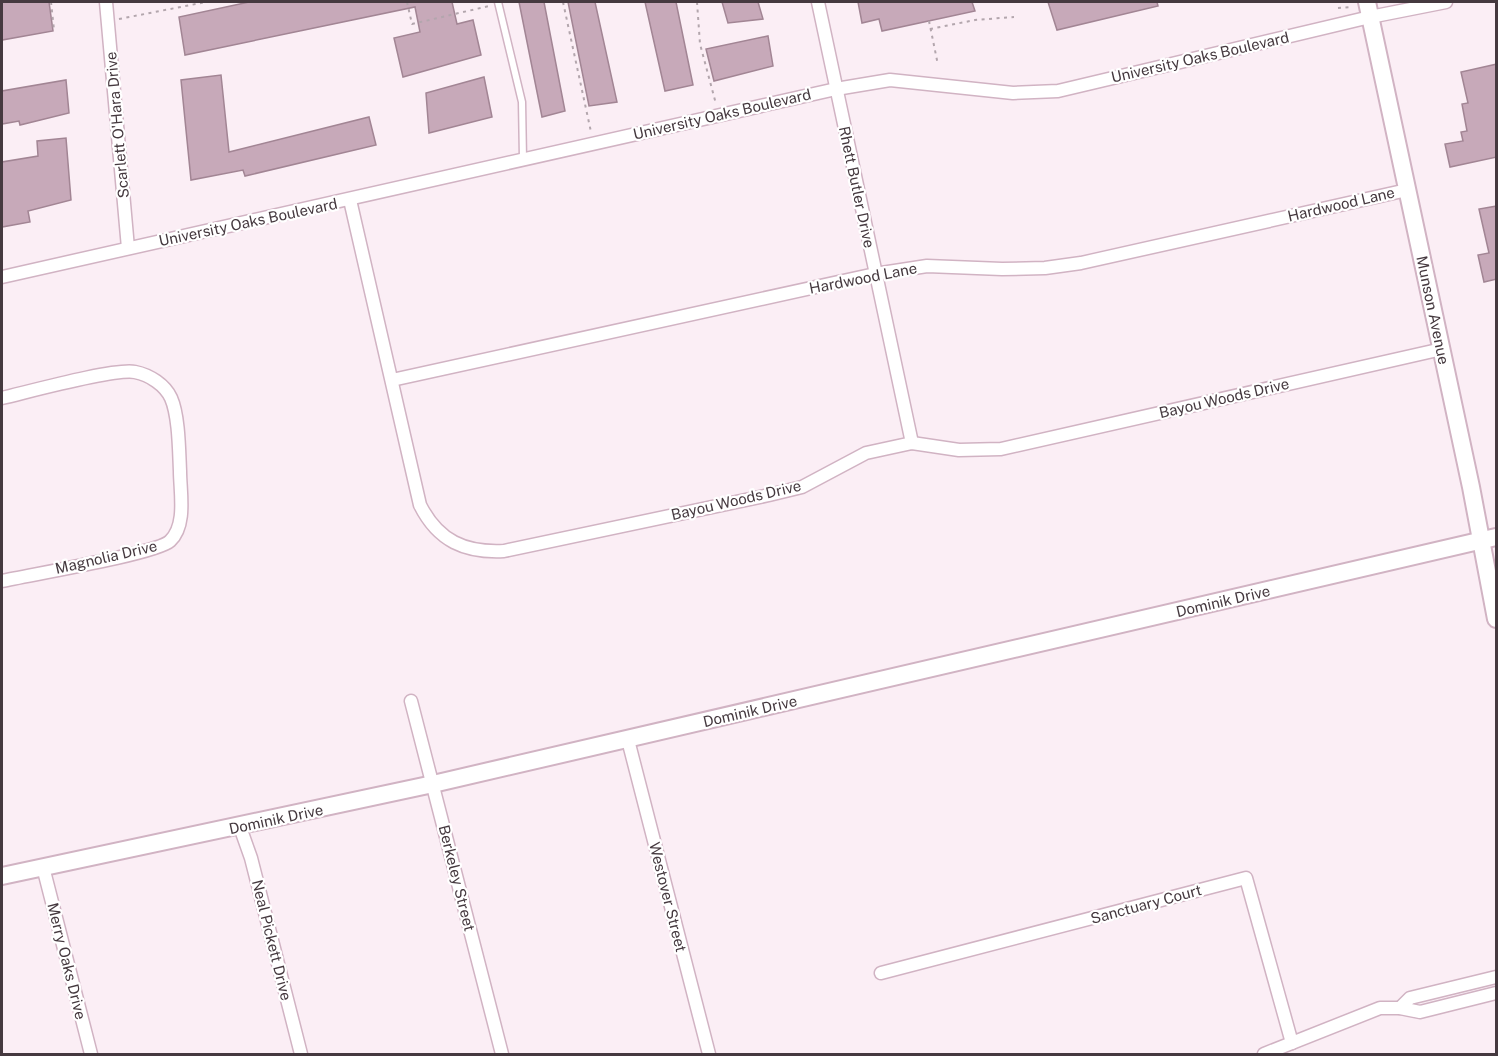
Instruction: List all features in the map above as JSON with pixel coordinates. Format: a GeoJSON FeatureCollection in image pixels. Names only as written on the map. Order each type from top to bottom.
{"type":"FeatureCollection","features":[{"type":"Feature","properties":{"kind":"street","name":"Scarlett O'Hara Drive"},"geometry":{"type":"LineString","coordinates":[[106,2],[128,248]]}},
{"type":"Feature","properties":{"kind":"street","name":"Rhett Butler Drive"},"geometry":{"type":"LineString","coordinates":[[818,2],[912,443]]}},
{"type":"Feature","properties":{"kind":"street","name":"University Oaks Boulevard"},"geometry":{"type":"LineString","coordinates":[[2,277],[836,89],[890,80],[1013,93],[1058,91],[1363,8],[1446,2]]}},
{"type":"Feature","properties":{"kind":"street","name":"Munson Avenue"},"geometry":{"type":"LineString","coordinates":[[1363,8],[1407,189],[1442,349],[1489,539],[1497,619]]}},
{"type":"Feature","properties":{"kind":"street","name":"Hardwood Lane"},"geometry":{"type":"LineString","coordinates":[[392,380],[875,274],[927,266],[1002,269],[1045,268],[1081,263],[1407,189]]}},
{"type":"Feature","properties":{"kind":"street","name":"Bayou Woods Drive"},"geometry":{"type":"LineString","coordinates":[[350,200],[420,505],[436,530],[463,548],[482,552],[504,551],[802,487],[866,453],[912,443],[959,450],[1000,449],[1442,349]]}},
{"type":"Feature","properties":{"kind":"street","name":"Magnolia Drive"},"geometry":{"type":"LineString","coordinates":[[2,398],[114,374],[133,372],[149,376],[160,384],[171,399],[179,447],[181,511],[178,526],[169,542],[146,551],[2,580]]}},
{"type":"Feature","properties":{"kind":"street","name":"Dominik Drive"},"geometry":{"type":"LineString","coordinates":[[2,876],[240,827],[628,740],[1489,539]]}},
{"type":"Feature","properties":{"kind":"street","name":"Berkeley Street"},"geometry":{"type":"LineString","coordinates":[[411,701],[502,1054]]}},
{"type":"Feature","properties":{"kind":"street","name":"Westover Street"},"geometry":{"type":"LineString","coordinates":[[628,740],[708,1054]]}},
{"type":"Feature","properties":{"kind":"street","name":"Neal Pickett Drive"},"geometry":{"type":"LineString","coordinates":[[240,827],[251,858],[301,1054]]}},
{"type":"Feature","properties":{"kind":"street","name":"Merry Oaks Drive"},"geometry":{"type":"LineString","coordinates":[[44,867],[92,1054]]}},
{"type":"Feature","properties":{"kind":"street","name":"Sanctuary Court"},"geometry":{"type":"LineString","coordinates":[[880,973],[1246,878],[1292,1043]]}},
{"type":"Feature","properties":{"kind":"street"},"geometry":{"type":"LineString","coordinates":[[1400,1008],[1410,998],[1497,977]]}},
{"type":"Feature","properties":{"kind":"street"},"geometry":{"type":"LineString","coordinates":[[1264,1054],[1380,1008],[1400,1008],[1420,1012],[1497,993]]}},
{"type":"Feature","properties":{"kind":"lane"},"geometry":{"type":"LineString","coordinates":[[498,3],[522,102],[523,159]]}},
{"type":"Feature","properties":{"kind":"path"},"geometry":{"type":"LineString","coordinates":[[51,2],[54,30]]}},
{"type":"Feature","properties":{"kind":"path"},"geometry":{"type":"LineString","coordinates":[[108,22],[206,2]]}},
{"type":"Feature","properties":{"kind":"path"},"geometry":{"type":"LineString","coordinates":[[407,2],[412,24],[498,3]]}},
{"type":"Feature","properties":{"kind":"path"},"geometry":{"type":"LineString","coordinates":[[563,2],[593,143]]}},
{"type":"Feature","properties":{"kind":"path"},"geometry":{"type":"LineString","coordinates":[[697,2],[700,44],[718,115]]}},
{"type":"Feature","properties":{"kind":"path"},"geometry":{"type":"LineString","coordinates":[[1338,8],[1363,8]]}},
{"type":"Feature","properties":{"kind":"path"},"geometry":{"type":"LineString","coordinates":[[930,30],[975,20],[1014,16]]}},
{"type":"Feature","properties":{"kind":"path"},"geometry":{"type":"LineString","coordinates":[[929,21],[938,65]]}},
{"type":"Feature","properties":{"kind":"building"},"geometry":{"type":"Polygon","coordinates":[[[2,2],[49,2],[53,31],[2,40],[2,2]]]}},
{"type":"Feature","properties":{"kind":"building"},"geometry":{"type":"Polygon","coordinates":[[[249,2],[452,2],[457,24],[473,20],[481,55],[403,77],[394,38],[420,32],[415,7],[185,55],[179,17],[249,2]]]}},
{"type":"Feature","properties":{"kind":"building"},"geometry":{"type":"Polygon","coordinates":[[[519,2],[544,2],[565,111],[542,117],[519,2]]]}},
{"type":"Feature","properties":{"kind":"building"},"geometry":{"type":"Polygon","coordinates":[[[568,2],[595,2],[617,102],[589,106],[568,2]]]}},
{"type":"Feature","properties":{"kind":"building"},"geometry":{"type":"Polygon","coordinates":[[[645,2],[676,2],[693,85],[665,91],[645,2]]]}},
{"type":"Feature","properties":{"kind":"building"},"geometry":{"type":"Polygon","coordinates":[[[722,2],[758,2],[763,19],[728,23],[722,2]]]}},
{"type":"Feature","properties":{"kind":"building"},"geometry":{"type":"Polygon","coordinates":[[[858,2],[972,2],[975,11],[882,31],[879,19],[862,23],[858,2]]]}},
{"type":"Feature","properties":{"kind":"building"},"geometry":{"type":"Polygon","coordinates":[[[1048,2],[1157,2],[1158,6],[1057,30],[1048,2]]]}},
{"type":"Feature","properties":{"kind":"building"},"geometry":{"type":"Polygon","coordinates":[[[768,36],[773,66],[714,81],[706,49],[768,36]]]}},
{"type":"Feature","properties":{"kind":"building"},"geometry":{"type":"Polygon","coordinates":[[[1497,64],[1497,157],[1450,167],[1445,144],[1463,141],[1461,132],[1467,131],[1462,104],[1468,103],[1461,72],[1497,64]]]}},
{"type":"Feature","properties":{"kind":"building"},"geometry":{"type":"Polygon","coordinates":[[[221,75],[229,152],[369,117],[376,145],[245,176],[243,170],[191,180],[181,80],[221,75]]]}},
{"type":"Feature","properties":{"kind":"building"},"geometry":{"type":"Polygon","coordinates":[[[484,77],[492,117],[429,133],[426,93],[484,77]]]}},
{"type":"Feature","properties":{"kind":"building"},"geometry":{"type":"Polygon","coordinates":[[[66,80],[69,113],[20,125],[19,121],[2,124],[2,91],[66,80]]]}},
{"type":"Feature","properties":{"kind":"building"},"geometry":{"type":"Polygon","coordinates":[[[66,138],[71,200],[28,211],[30,222],[2,227],[2,162],[38,156],[37,141],[66,138]]]}},
{"type":"Feature","properties":{"kind":"building"},"geometry":{"type":"Polygon","coordinates":[[[1497,206],[1497,279],[1484,282],[1478,255],[1489,253],[1479,209],[1497,206]]]}}]}
